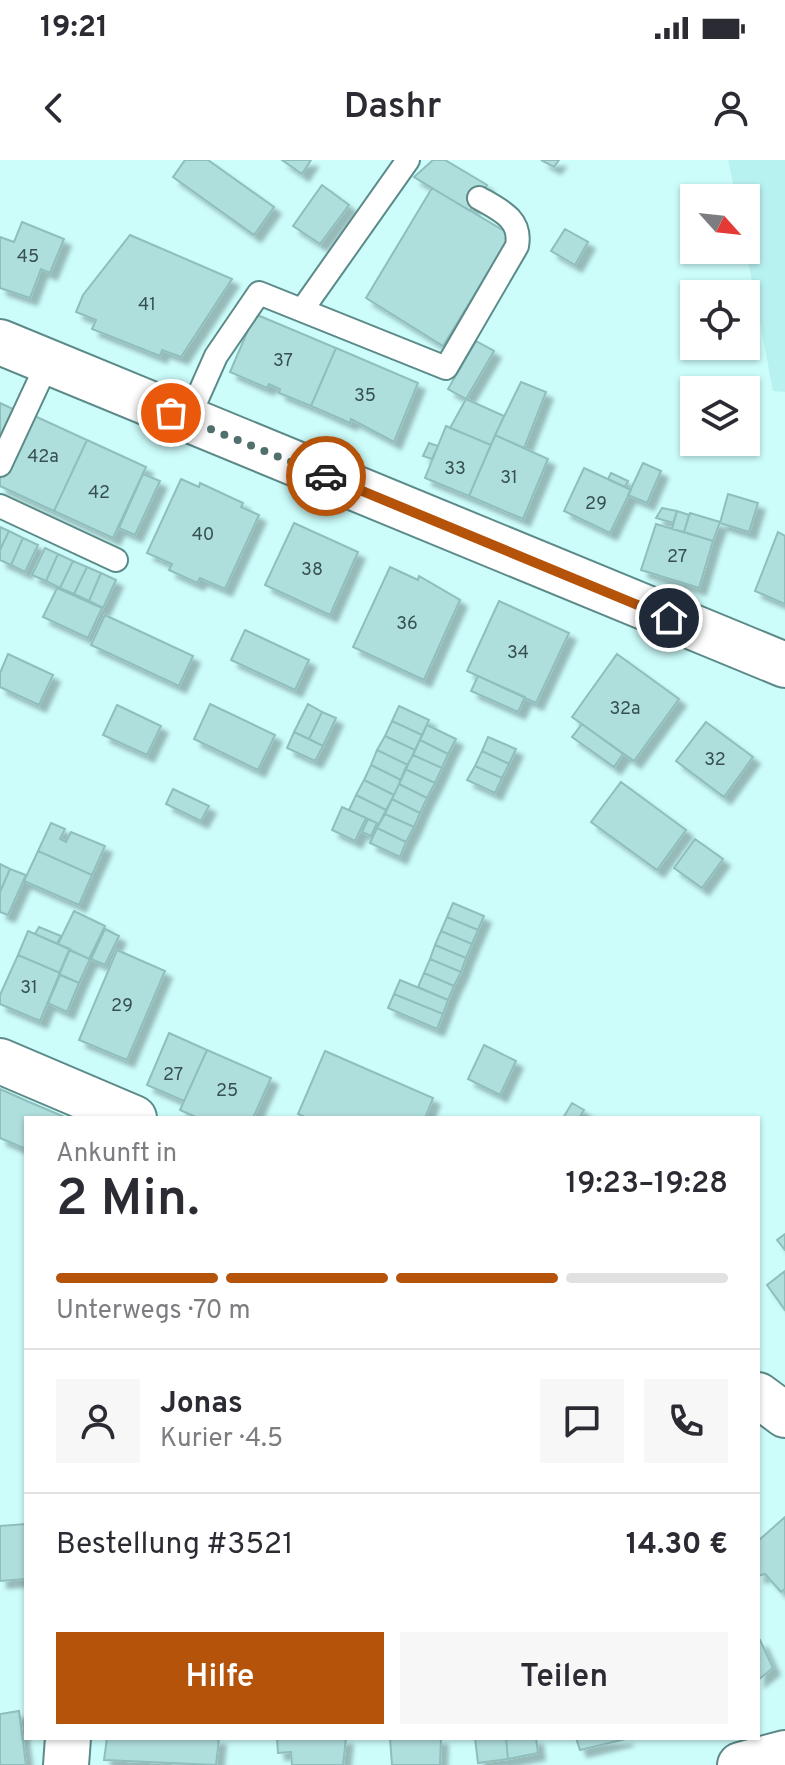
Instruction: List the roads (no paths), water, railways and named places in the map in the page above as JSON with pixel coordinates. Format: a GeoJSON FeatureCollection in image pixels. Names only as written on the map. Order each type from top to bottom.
{"type":"FeatureCollection","features":[{"type":"Feature","properties":{"kind":"street"},"geometry":{"type":"LineString","coordinates":[[0,342],[785,665]]}},
{"type":"Feature","properties":{"kind":"street"},"geometry":{"type":"LineString","coordinates":[[0,1061],[129,1116]]}},
{"type":"Feature","properties":{"kind":"street"},"geometry":{"type":"LineString","coordinates":[[760,1396],[785,1415]]}},
{"type":"Feature","properties":{"kind":"street"},"geometry":{"type":"LineString","coordinates":[[66,1765],[68,1740]]}},
{"type":"Feature","properties":{"kind":"street"},"geometry":{"type":"LineString","coordinates":[[740,1765],[785,1753]]}},
{"type":"Feature","properties":{"kind":"lane"},"geometry":{"type":"LineString","coordinates":[[302,310],[408,160]]}},
{"type":"Feature","properties":{"kind":"lane"},"geometry":{"type":"LineString","coordinates":[[188,419],[216,356],[259,293],[446,368],[517,246],[520,233],[512,220],[479,198]]}},
{"type":"Feature","properties":{"kind":"lane"},"geometry":{"type":"LineString","coordinates":[[0,465],[48,362]]}},
{"type":"Feature","properties":{"kind":"lane"},"geometry":{"type":"LineString","coordinates":[[0,506],[116,560]]}}]}
